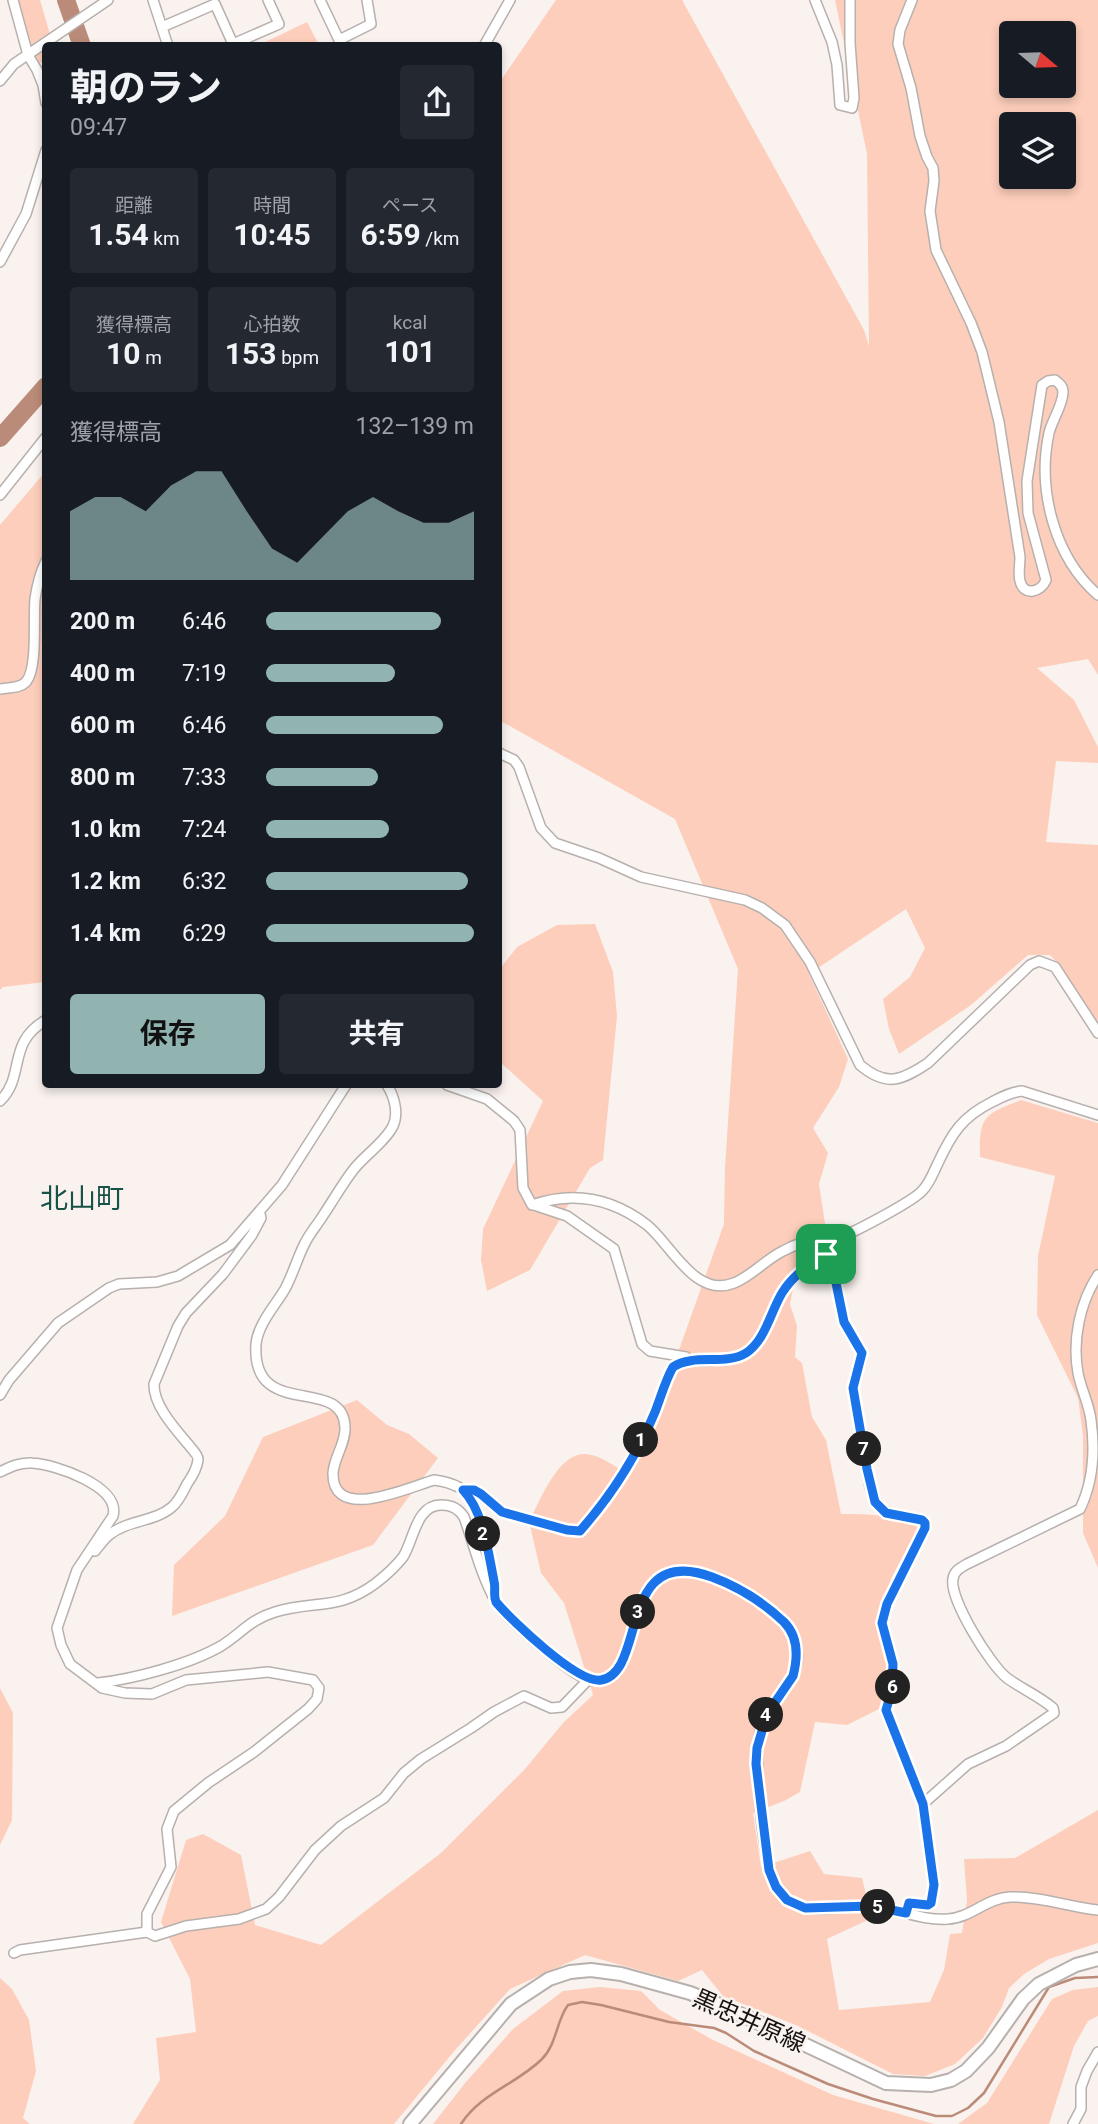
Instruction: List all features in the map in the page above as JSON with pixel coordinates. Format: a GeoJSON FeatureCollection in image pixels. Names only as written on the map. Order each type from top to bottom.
{"type":"FeatureCollection","features":[{"type":"Feature","properties":{"kind":"main road","name":"黒忠井原線"},"geometry":{"type":"LineString","coordinates":[[410,2124],[511,2004],[549,1979],[570,1972],[591,1970],[621,1974],[690,1993],[886,2083],[931,2085],[951,2080],[966,2071],[988,2048],[1023,1999],[1039,1984],[1076,1965],[1098,1959]]}},
{"type":"Feature","properties":{"kind":"street"},"geometry":{"type":"LineString","coordinates":[[13,0],[42,82]]}},
{"type":"Feature","properties":{"kind":"street"},"geometry":{"type":"LineString","coordinates":[[46,42],[108,0]]}},
{"type":"Feature","properties":{"kind":"street"},"geometry":{"type":"LineString","coordinates":[[153,0],[167,42]]}},
{"type":"Feature","properties":{"kind":"street"},"geometry":{"type":"LineString","coordinates":[[238,42],[279,24],[268,0]]}},
{"type":"Feature","properties":{"kind":"street"},"geometry":{"type":"LineString","coordinates":[[320,0],[340,40],[371,24],[367,0]]}},
{"type":"Feature","properties":{"kind":"street"},"geometry":{"type":"LineString","coordinates":[[486,42],[510,0]]}},
{"type":"Feature","properties":{"kind":"street"},"geometry":{"type":"LineString","coordinates":[[814,0],[832,42],[840,105],[852,108],[854,98],[849,43],[850,0]]}},
{"type":"Feature","properties":{"kind":"street"},"geometry":{"type":"LineString","coordinates":[[912,0],[900,30],[898,44],[911,88],[920,136],[926,157],[933,167],[930,211],[936,250],[982,352],[999,422],[1020,556],[1021,586],[1027,591],[1036,592],[1046,580],[1028,513],[1027,481],[1042,386],[1055,380],[1062,385],[1063,393],[1049,433],[1046,476],[1049,510],[1060,542],[1078,576],[1098,595]]}},
{"type":"Feature","properties":{"kind":"street"},"geometry":{"type":"LineString","coordinates":[[162,27],[219,2],[232,42]]}},
{"type":"Feature","properties":{"kind":"street"},"geometry":{"type":"LineString","coordinates":[[0,81],[13,64],[42,45]]}},
{"type":"Feature","properties":{"kind":"street"},"geometry":{"type":"LineString","coordinates":[[0,262],[26,214],[42,163]]}},
{"type":"Feature","properties":{"kind":"street"},"geometry":{"type":"LineString","coordinates":[[0,250],[16,236]]}},
{"type":"Feature","properties":{"kind":"street"},"geometry":{"type":"LineString","coordinates":[[0,495],[42,441]]}},
{"type":"Feature","properties":{"kind":"street"},"geometry":{"type":"LineString","coordinates":[[0,689],[17,687],[24,684],[29,677],[33,659],[35,599],[42,569]]}},
{"type":"Feature","properties":{"kind":"street"},"geometry":{"type":"LineString","coordinates":[[502,754],[514,760],[519,767],[541,828],[555,843],[599,858],[640,877],[745,900],[762,908],[785,925],[810,962],[860,1065],[872,1075],[892,1080],[910,1075],[928,1063],[1030,965],[1039,961],[1055,967],[1098,1033]]}},
{"type":"Feature","properties":{"kind":"street"},"geometry":{"type":"LineString","coordinates":[[0,1101],[13,1083],[23,1040],[42,1023]]}},
{"type":"Feature","properties":{"kind":"street"},"geometry":{"type":"LineString","coordinates":[[0,1395],[5,1381],[58,1323],[109,1288],[119,1284],[157,1282],[178,1276],[230,1245],[282,1185],[344,1088]]}},
{"type":"Feature","properties":{"kind":"street"},"geometry":{"type":"LineString","coordinates":[[388,1088],[394,1101],[393,1126],[353,1170],[304,1244],[293,1274],[260,1327],[256,1344],[259,1367],[269,1386],[279,1392],[327,1400],[340,1412],[345,1430],[333,1477],[336,1491],[344,1498],[369,1499],[434,1480],[444,1481],[463,1490],[472,1499],[480,1522],[495,1585],[493,1596]]}},
{"type":"Feature","properties":{"kind":"street"},"geometry":{"type":"LineString","coordinates":[[456,1088],[487,1099],[514,1121],[520,1130],[523,1188],[532,1205],[567,1216],[614,1249],[642,1344],[650,1352],[686,1357],[690,1361]]}},
{"type":"Feature","properties":{"kind":"street"},"geometry":{"type":"LineString","coordinates":[[532,1205],[562,1197],[581,1197],[604,1203],[645,1223],[698,1278],[721,1285],[734,1283],[781,1251],[819,1239],[836,1239],[892,1211],[922,1192],[963,1120],[972,1112],[1013,1092],[1022,1091],[1098,1115]]}},
{"type":"Feature","properties":{"kind":"street"},"geometry":{"type":"LineString","coordinates":[[85,1555],[90,1557],[110,1534],[133,1523],[158,1516],[173,1507],[196,1469],[198,1453],[184,1441],[159,1406],[154,1384],[178,1326],[186,1313],[240,1252],[261,1218],[260,1211]]}},
{"type":"Feature","properties":{"kind":"street"},"geometry":{"type":"LineString","coordinates":[[463,1490],[474,1490],[502,1512],[567,1530],[580,1531],[601,1508],[626,1469],[673,1367],[690,1361],[736,1357],[748,1352],[757,1342],[792,1279],[826,1254],[836,1239]]}},
{"type":"Feature","properties":{"kind":"street"},"geometry":{"type":"LineString","coordinates":[[826,1254],[836,1283],[844,1322],[862,1353],[853,1388],[875,1502],[886,1513],[922,1520],[925,1523],[925,1528],[887,1604],[882,1623],[893,1664],[892,1690],[886,1710],[923,1804],[934,1885],[934,1897],[928,1905],[909,1903],[906,1913]]}},
{"type":"Feature","properties":{"kind":"street"},"geometry":{"type":"LineString","coordinates":[[923,1804],[968,1764],[1006,1746],[1054,1713],[1053,1707],[1047,1702],[1006,1677],[997,1667],[960,1609],[952,1581],[956,1571],[967,1564],[1080,1509],[1087,1494],[1092,1459],[1091,1418],[1078,1372],[1076,1346],[1081,1314],[1089,1289],[1098,1275]]}},
{"type":"Feature","properties":{"kind":"street"},"geometry":{"type":"LineString","coordinates":[[0,1472],[10,1466],[32,1462],[89,1480],[106,1495],[114,1511],[85,1555],[70,1588],[57,1628],[58,1637],[70,1664],[102,1688],[152,1694],[186,1680],[268,1672],[313,1680],[318,1688],[317,1699],[308,1709],[174,1811],[167,1829],[171,1867],[147,1914],[147,1932]]}},
{"type":"Feature","properties":{"kind":"street"},"geometry":{"type":"LineString","coordinates":[[98,1683],[133,1677],[189,1659],[221,1646],[252,1621],[277,1612],[349,1600],[363,1593],[394,1567],[430,1507],[438,1504],[454,1507],[464,1517],[493,1596],[502,1610],[550,1653],[588,1680],[598,1681],[614,1674],[625,1653],[643,1598],[657,1581],[673,1572],[688,1571],[706,1575],[736,1587],[764,1604],[793,1632],[797,1655],[793,1676],[767,1714],[757,1748],[756,1764],[769,1870],[776,1887],[787,1900],[805,1908],[862,1906],[950,1919],[988,1902],[1011,1897],[1098,1910]]}},
{"type":"Feature","properties":{"kind":"street"},"geometry":{"type":"LineString","coordinates":[[14,1953],[147,1932],[155,1936],[186,1926],[227,1921],[266,1909],[279,1897],[315,1850],[341,1826],[384,1798],[404,1773],[421,1759],[524,1696],[551,1708],[562,1707],[588,1680]]}},
{"type":"Feature","properties":{"kind":"street"},"geometry":{"type":"LineString","coordinates":[[1073,2124],[1082,2109],[1081,2087],[1098,2052]]}},
{"type":"Feature","properties":{"kind":"shaded area"},"geometry":{"type":"Polygon","coordinates":[[[17,0],[40,0],[52,42],[42,42],[42,63],[38,62],[17,0]]]}},
{"type":"Feature","properties":{"kind":"shaded area"},"geometry":{"type":"Polygon","coordinates":[[[556,0],[682,0],[864,330],[869,346],[867,154],[835,0],[1098,0],[1098,675],[1088,659],[1037,668],[1074,700],[1098,747],[1098,763],[1056,761],[1046,842],[1098,845],[1098,1023],[1050,955],[1028,955],[971,1005],[899,1054],[889,1029],[883,999],[910,977],[925,948],[906,909],[809,974],[848,1059],[839,1087],[813,1128],[828,1153],[819,1184],[826,1230],[824,1247],[797,1269],[790,1304],[797,1326],[795,1357],[802,1363],[812,1417],[826,1440],[841,1514],[892,1517],[918,1528],[892,1577],[877,1620],[889,1667],[879,1709],[847,1725],[815,1722],[800,1792],[753,1813],[761,1867],[810,1851],[824,1874],[862,1878],[872,1918],[827,1939],[839,2010],[930,2002],[944,1970],[950,1934],[962,1933],[967,1901],[964,1859],[1015,1858],[1098,1810],[1098,1943],[1049,1959],[1024,1974],[1009,1988],[1002,2007],[983,2038],[955,2064],[925,2076],[893,2074],[798,2026],[723,1996],[702,1970],[678,1981],[585,1955],[510,1989],[394,2124],[133,2124],[160,2080],[156,2038],[196,2032],[190,1979],[161,1922],[186,1840],[203,1834],[241,1855],[255,1925],[321,1945],[441,1853],[525,1769],[563,1723],[593,1695],[564,1603],[541,1573],[529,1521],[553,1476],[570,1458],[581,1454],[592,1455],[626,1473],[650,1431],[724,1224],[738,969],[675,819],[502,722],[502,79],[556,0]]]}},
{"type":"Feature","properties":{"kind":"shaded area"},"geometry":{"type":"Polygon","coordinates":[[[307,22],[317,42],[265,42],[307,22]]]}},
{"type":"Feature","properties":{"kind":"shaded area"},"geometry":{"type":"Polygon","coordinates":[[[42,476],[42,982],[3,987],[0,990],[0,525],[42,476]]]}},
{"type":"Feature","properties":{"kind":"shaded area"},"geometry":{"type":"Polygon","coordinates":[[[595,924],[613,972],[617,1016],[603,1160],[590,1168],[530,1270],[487,1291],[481,1260],[483,1229],[543,1101],[502,1064],[502,966],[517,947],[557,925],[595,924]]]}},
{"type":"Feature","properties":{"kind":"shaded area"},"geometry":{"type":"Polygon","coordinates":[[[1021,1100],[1098,1123],[1098,1568],[1083,1533],[1083,1435],[1078,1398],[1037,1315],[1038,1256],[1055,1176],[980,1157],[981,1132],[986,1118],[1021,1100]]]}},
{"type":"Feature","properties":{"kind":"shaded area"},"geometry":{"type":"Polygon","coordinates":[[[357,1400],[387,1425],[409,1434],[438,1458],[373,1545],[172,1616],[174,1565],[225,1516],[263,1437],[357,1400]]]}},
{"type":"Feature","properties":{"kind":"shaded area"},"geometry":{"type":"Polygon","coordinates":[[[0,1688],[13,1713],[12,1820],[0,1845],[0,1688]]]}},
{"type":"Feature","properties":{"kind":"shaded area"},"geometry":{"type":"Polygon","coordinates":[[[0,1978],[12,1989],[29,2020],[36,2071],[23,2118],[30,2124],[0,2124],[0,1978]]]}},
{"type":"Feature","properties":{"kind":"shaded area"},"geometry":{"type":"Polygon","coordinates":[[[600,1987],[641,1991],[660,2010],[713,2040],[833,2095],[934,2124],[433,2124],[513,2029],[563,1991],[600,1987]]]}},
{"type":"Feature","properties":{"kind":"shaded area"},"geometry":{"type":"Polygon","coordinates":[[[1098,1987],[1098,2016],[1088,2021],[1074,2046],[1049,2124],[958,2124],[987,2103],[1052,1999],[1073,1990],[1098,1987]]]}},
{"type":"Feature","properties":{"kind":"waterway"},"geometry":{"type":"LineString","coordinates":[[66,0],[81,42]]}},
{"type":"Feature","properties":{"kind":"waterway"},"geometry":{"type":"LineString","coordinates":[[0,438],[42,391]]}},
{"type":"Feature","properties":{"kind":"waterway"},"geometry":{"type":"LineString","coordinates":[[461,2124],[479,2104],[542,2059],[551,2046],[568,2005],[582,2002],[669,2022],[714,2028],[754,2051],[828,2084],[936,2116],[952,2116],[968,2108],[984,2093],[1049,1987],[1075,1978],[1098,1977]]}},
{"type":"Feature","properties":{"kind":"district","name":"北山町"},"geometry":{"type":"Point","coordinates":[82,1198]}},
{"type":"Feature","properties":{"kind":"route"},"geometry":{"type":"LineString","coordinates":[[826,1254],[836,1283],[844,1322],[862,1353],[853,1388],[875,1502],[886,1513],[922,1520],[925,1523],[925,1528],[887,1604],[882,1623],[893,1664],[892,1690],[886,1710],[923,1804],[934,1885],[931,1903],[909,1903],[906,1913],[872,1906],[805,1908],[787,1900],[776,1887],[769,1870],[756,1764],[762,1724],[796,1667],[796,1642],[786,1623],[764,1604],[736,1587],[696,1572],[673,1572],[657,1581],[643,1598],[625,1653],[614,1674],[598,1681],[588,1680],[550,1653],[496,1602],[493,1596],[495,1585],[480,1522],[472,1499],[463,1490],[474,1490],[502,1512],[567,1530],[580,1531],[601,1508],[626,1469],[673,1367],[679,1363],[736,1357],[748,1352],[757,1342],[792,1279],[826,1254]]}}]}
